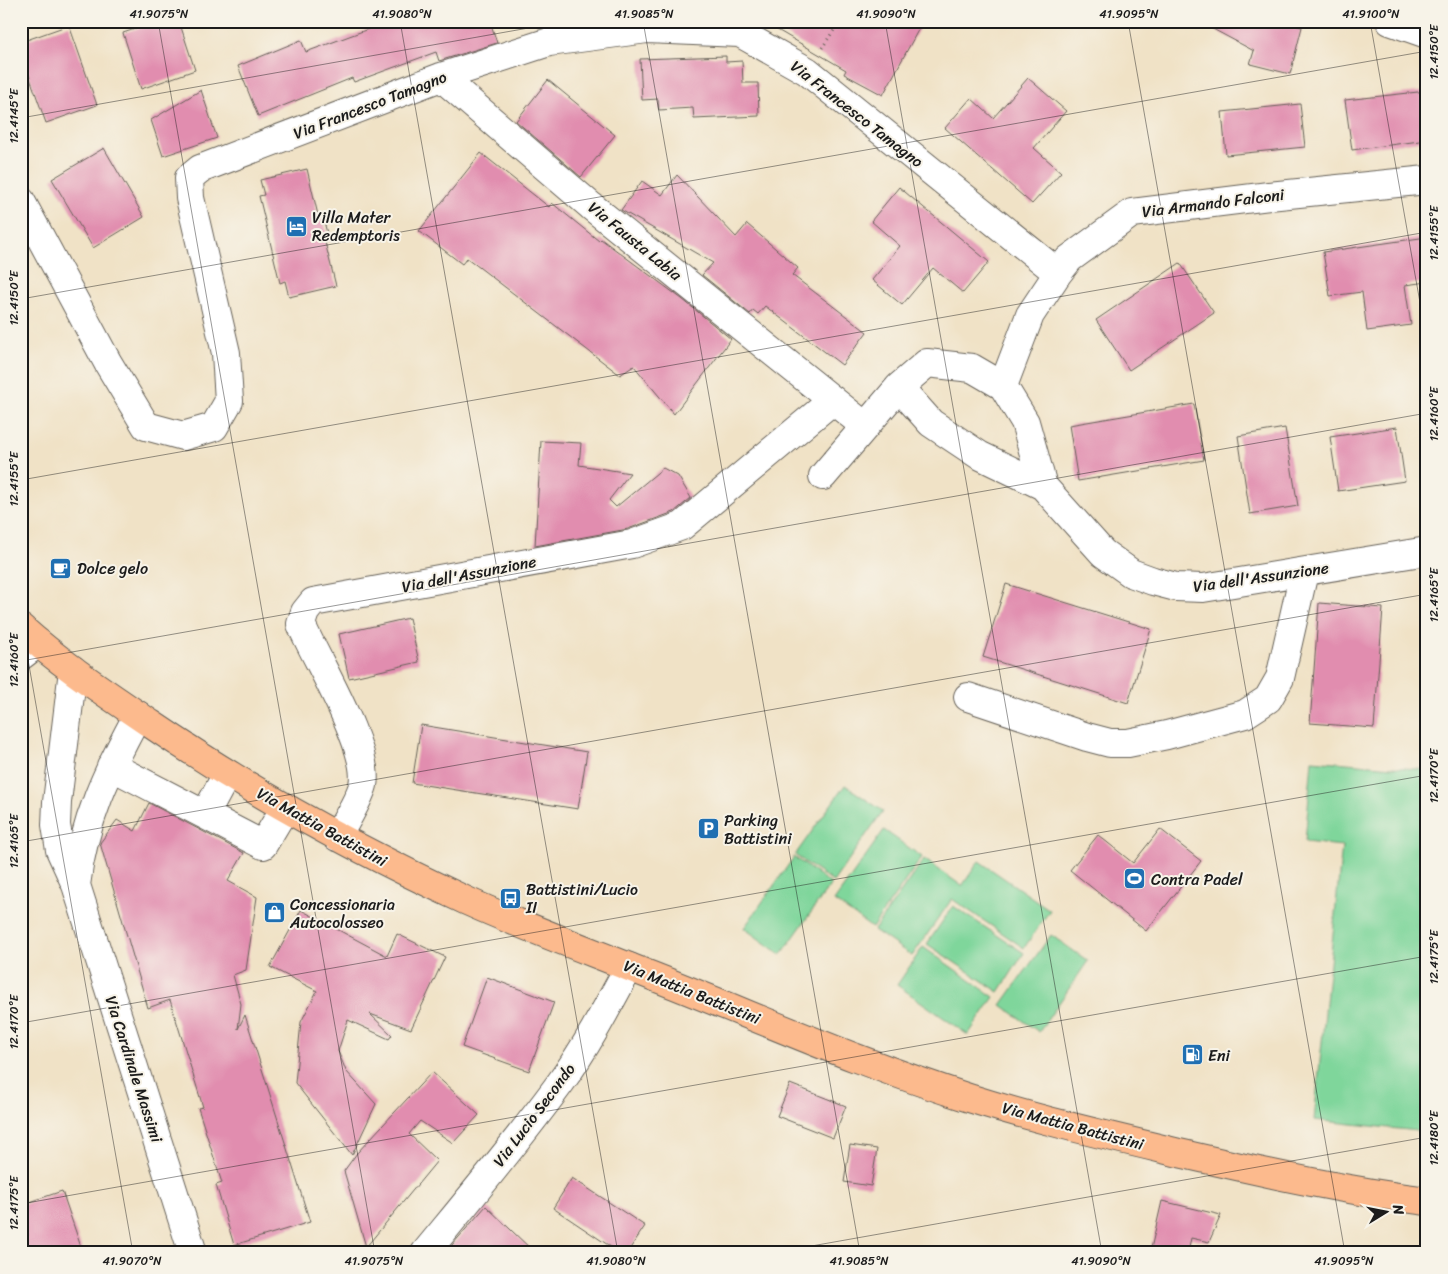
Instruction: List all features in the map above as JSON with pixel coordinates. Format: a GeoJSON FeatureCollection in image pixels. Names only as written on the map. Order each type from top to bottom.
{"type":"FeatureCollection","features":[{"type":"Feature","properties":{"kind":"main road","name":"Via Mattia Battistini"},"geometry":{"type":"LineString","coordinates":[[27,642],[73,670],[227,774],[337,837],[470,902],[629,967],[965,1097],[1029,1116],[1259,1171],[1366,1193],[1427,1201]]}},
{"type":"Feature","properties":{"kind":"street"},"geometry":{"type":"LineString","coordinates":[[1390,21],[1427,34]]}},
{"type":"Feature","properties":{"kind":"street","name":"Via Francesco Tamagno"},"geometry":{"type":"LineString","coordinates":[[21,201],[108,364],[146,426],[183,436],[214,427],[229,401],[226,353],[190,198],[190,178],[200,169],[441,77],[549,42],[647,29],[740,33],[807,71],[1058,273]]}},
{"type":"Feature","properties":{"kind":"street","name":"Via Fausta Labia"},"geometry":{"type":"LineString","coordinates":[[441,77],[591,206],[865,426]]}},
{"type":"Feature","properties":{"kind":"street","name":"Via Armando Falconi"},"geometry":{"type":"LineString","coordinates":[[1002,386],[1030,315],[1058,273],[1069,259],[1132,213],[1270,196],[1427,180]]}},
{"type":"Feature","properties":{"kind":"street","name":"Via dell'Assunzione"},"geometry":{"type":"LineString","coordinates":[[823,476],[899,387],[927,363],[972,368],[1002,386],[1025,422],[1043,486]]}},
{"type":"Feature","properties":{"kind":"street","name":"Via dell'Assunzione"},"geometry":{"type":"LineString","coordinates":[[899,387],[931,422],[979,455],[1043,486],[1103,553],[1131,573],[1153,581],[1176,586],[1203,588],[1427,551]]}},
{"type":"Feature","properties":{"kind":"street","name":"Via dell'Assunzione"},"geometry":{"type":"LineString","coordinates":[[337,837],[363,785],[363,768],[358,747],[342,708],[301,624],[305,612],[313,602],[632,544],[682,526],[833,400]]}},
{"type":"Feature","properties":{"kind":"street"},"geometry":{"type":"LineString","coordinates":[[968,697],[1110,743],[1128,743],[1167,736],[1245,714],[1268,699],[1280,678],[1304,572]]}},
{"type":"Feature","properties":{"kind":"street","name":"Via Cardinale Massimi"},"geometry":{"type":"LineString","coordinates":[[73,670],[57,802],[56,824],[60,850],[76,885],[193,1253]]}},
{"type":"Feature","properties":{"kind":"street","name":"Via Cardinale Massimi"},"geometry":{"type":"LineString","coordinates":[[76,885],[80,854],[89,819],[111,766],[138,715]]}},
{"type":"Feature","properties":{"kind":"street"},"geometry":{"type":"LineString","coordinates":[[111,766],[262,845],[285,808]]}},
{"type":"Feature","properties":{"kind":"street"},"geometry":{"type":"LineString","coordinates":[[205,815],[227,774]]}},
{"type":"Feature","properties":{"kind":"street","name":"Via Lucio Secondo"},"geometry":{"type":"LineString","coordinates":[[425,1253],[510,1149],[562,1080],[604,1013],[629,967]]}},
{"type":"Feature","properties":{"kind":"green space"},"geometry":{"type":"Polygon","coordinates":[[[1312,760],[1427,770],[1427,1132],[1314,1120],[1342,846],[1305,842],[1312,760]]]}},
{"type":"Feature","properties":{"kind":"green space"},"geometry":{"type":"Polygon","coordinates":[[[845,785],[883,811],[833,882],[795,855],[845,785]]]}},
{"type":"Feature","properties":{"kind":"green space"},"geometry":{"type":"Polygon","coordinates":[[[884,830],[922,857],[872,928],[834,901],[884,830]]]}},
{"type":"Feature","properties":{"kind":"green space"},"geometry":{"type":"Polygon","coordinates":[[[794,857],[831,884],[781,955],[744,928],[794,857]]]}},
{"type":"Feature","properties":{"kind":"green space"},"geometry":{"type":"Polygon","coordinates":[[[924,859],[962,886],[979,861],[1050,910],[1024,948],[952,899],[912,956],[874,930],[924,859]]]}},
{"type":"Feature","properties":{"kind":"green space"},"geometry":{"type":"Polygon","coordinates":[[[953,906],[1024,953],[999,992],[927,944],[953,906]]]}},
{"type":"Feature","properties":{"kind":"green space"},"geometry":{"type":"Polygon","coordinates":[[[1051,935],[1088,961],[1039,1032],[1001,1005],[1051,935]]]}},
{"type":"Feature","properties":{"kind":"green space"},"geometry":{"type":"Polygon","coordinates":[[[923,947],[994,997],[968,1035],[897,985],[923,947]]]}},
{"type":"Feature","properties":{"kind":"building"},"geometry":{"type":"Polygon","coordinates":[[[159,21],[179,21],[195,70],[141,89],[123,33],[159,21]]]}},
{"type":"Feature","properties":{"kind":"building"},"geometry":{"type":"Polygon","coordinates":[[[390,21],[490,21],[497,43],[439,61],[436,52],[354,82],[352,78],[258,116],[238,66],[301,40],[306,52],[390,21]]]}},
{"type":"Feature","properties":{"kind":"building"},"geometry":{"type":"Polygon","coordinates":[[[762,21],[923,21],[883,95],[844,74],[846,70],[762,21]]]}},
{"type":"Feature","properties":{"kind":"building"},"geometry":{"type":"Polygon","coordinates":[[[1198,21],[1280,21],[1302,27],[1290,74],[1250,64],[1254,51],[1198,21]]]}},
{"type":"Feature","properties":{"kind":"building"},"geometry":{"type":"Polygon","coordinates":[[[69,25],[97,105],[46,123],[21,53],[21,42],[69,25]]]}},
{"type":"Feature","properties":{"kind":"building"},"geometry":{"type":"Polygon","coordinates":[[[726,56],[726,62],[742,61],[743,83],[758,83],[759,116],[694,119],[693,108],[659,110],[658,99],[642,100],[640,59],[726,56]]]}},
{"type":"Feature","properties":{"kind":"building"},"geometry":{"type":"Polygon","coordinates":[[[1028,78],[1066,111],[1034,148],[1061,172],[1032,204],[945,128],[971,98],[993,118],[1028,78]]]}},
{"type":"Feature","properties":{"kind":"building"},"geometry":{"type":"Polygon","coordinates":[[[548,80],[615,135],[581,177],[516,121],[548,80]]]}},
{"type":"Feature","properties":{"kind":"building"},"geometry":{"type":"Polygon","coordinates":[[[201,90],[217,138],[163,156],[151,120],[201,90]]]}},
{"type":"Feature","properties":{"kind":"building"},"geometry":{"type":"Polygon","coordinates":[[[1427,91],[1427,140],[1352,150],[1345,100],[1427,91]]]}},
{"type":"Feature","properties":{"kind":"building"},"geometry":{"type":"Polygon","coordinates":[[[1300,104],[1305,147],[1226,155],[1222,112],[1300,104]]]}},
{"type":"Feature","properties":{"kind":"building"},"geometry":{"type":"Polygon","coordinates":[[[104,148],[144,217],[93,248],[52,179],[104,148]]]}},
{"type":"Feature","properties":{"kind":"building"},"geometry":{"type":"Polygon","coordinates":[[[481,153],[549,207],[552,203],[599,241],[601,239],[682,299],[731,339],[674,414],[634,366],[620,375],[467,258],[462,264],[419,231],[481,153]]]}},
{"type":"Feature","properties":{"kind":"building","name":"Villa Mater Redemptoris"},"geometry":{"type":"Polygon","coordinates":[[[307,169],[318,215],[322,214],[328,237],[324,238],[336,286],[289,297],[285,281],[280,283],[259,196],[264,195],[260,180],[307,169]]]}},
{"type":"Feature","properties":{"kind":"building"},"geometry":{"type":"Polygon","coordinates":[[[677,175],[736,237],[747,224],[798,268],[792,275],[867,332],[842,365],[765,306],[758,314],[753,310],[750,314],[702,275],[713,263],[621,210],[642,181],[662,195],[677,175]]]}},
{"type":"Feature","properties":{"kind":"building"},"geometry":{"type":"Polygon","coordinates":[[[899,187],[989,262],[963,293],[933,268],[902,305],[872,280],[900,246],[871,221],[899,187]]]}},
{"type":"Feature","properties":{"kind":"building"},"geometry":{"type":"Polygon","coordinates":[[[1427,237],[1427,282],[1405,285],[1411,325],[1367,331],[1362,292],[1330,296],[1323,252],[1427,237]]]}},
{"type":"Feature","properties":{"kind":"building"},"geometry":{"type":"Polygon","coordinates":[[[1180,263],[1214,313],[1129,370],[1096,320],[1180,263]]]}},
{"type":"Feature","properties":{"kind":"building"},"geometry":{"type":"Polygon","coordinates":[[[1194,404],[1204,460],[1078,481],[1069,425],[1194,404]]]}},
{"type":"Feature","properties":{"kind":"building"},"geometry":{"type":"Polygon","coordinates":[[[1397,427],[1405,481],[1338,491],[1330,437],[1397,427]]]}},
{"type":"Feature","properties":{"kind":"building"},"geometry":{"type":"Polygon","coordinates":[[[1285,428],[1298,506],[1250,514],[1238,436],[1285,428]]]}},
{"type":"Feature","properties":{"kind":"building"},"geometry":{"type":"Polygon","coordinates":[[[541,441],[581,443],[579,465],[630,473],[609,500],[616,507],[663,468],[678,476],[691,498],[674,512],[628,529],[535,546],[541,441]]]}},
{"type":"Feature","properties":{"kind":"building"},"geometry":{"type":"Polygon","coordinates":[[[1006,584],[1151,629],[1128,703],[983,657],[1006,584]]]}},
{"type":"Feature","properties":{"kind":"building"},"geometry":{"type":"Polygon","coordinates":[[[1319,603],[1383,608],[1374,728],[1310,723],[1319,603]]]}},
{"type":"Feature","properties":{"kind":"building"},"geometry":{"type":"Polygon","coordinates":[[[409,618],[419,662],[349,678],[339,634],[409,618]]]}},
{"type":"Feature","properties":{"kind":"building"},"geometry":{"type":"Polygon","coordinates":[[[421,725],[587,752],[578,809],[412,783],[421,725]]]}},
{"type":"Feature","properties":{"kind":"building"},"geometry":{"type":"Polygon","coordinates":[[[149,803],[244,853],[228,881],[257,897],[246,970],[233,975],[241,1004],[238,1029],[245,1015],[310,1222],[234,1245],[216,1185],[222,1183],[198,1108],[203,1107],[170,1000],[148,1008],[100,843],[117,820],[135,831],[149,803]]]}},
{"type":"Feature","properties":{"kind":"building"},"geometry":{"type":"Polygon","coordinates":[[[1160,829],[1201,861],[1146,931],[1070,870],[1098,835],[1133,863],[1160,829]]]}},
{"type":"Feature","properties":{"kind":"building"},"geometry":{"type":"Polygon","coordinates":[[[301,910],[387,956],[397,934],[445,957],[411,1029],[370,1014],[392,1035],[389,1039],[348,1020],[338,1051],[346,1071],[376,1104],[352,1155],[295,1083],[301,1022],[317,991],[270,967],[301,910]]]}},
{"type":"Feature","properties":{"kind":"building"},"geometry":{"type":"Polygon","coordinates":[[[487,977],[554,1002],[529,1071],[462,1047],[487,977]]]}},
{"type":"Feature","properties":{"kind":"building"},"geometry":{"type":"Polygon","coordinates":[[[432,1072],[479,1115],[453,1143],[420,1121],[409,1134],[437,1161],[366,1247],[344,1171],[357,1153],[432,1072]]]}},
{"type":"Feature","properties":{"kind":"building"},"geometry":{"type":"Polygon","coordinates":[[[790,1084],[846,1106],[833,1138],[777,1116],[790,1084]]]}},
{"type":"Feature","properties":{"kind":"building"},"geometry":{"type":"Polygon","coordinates":[[[850,1145],[877,1149],[871,1186],[844,1182],[850,1145]]]}},
{"type":"Feature","properties":{"kind":"building"},"geometry":{"type":"Polygon","coordinates":[[[572,1178],[645,1226],[627,1253],[620,1253],[553,1208],[572,1178]]]}},
{"type":"Feature","properties":{"kind":"building"},"geometry":{"type":"Polygon","coordinates":[[[62,1191],[83,1253],[21,1253],[21,1205],[62,1191]]]}},
{"type":"Feature","properties":{"kind":"building"},"geometry":{"type":"Polygon","coordinates":[[[1162,1201],[1221,1215],[1209,1242],[1191,1238],[1188,1253],[1150,1253],[1162,1201]]]}},
{"type":"Feature","properties":{"kind":"building"},"geometry":{"type":"Polygon","coordinates":[[[486,1206],[535,1253],[445,1253],[486,1206]]]}},
{"type":"Feature","properties":{"kind":"place","name":"Villa Mater Redemptoris"},"geometry":{"type":"Point","coordinates":[296,226]}},
{"type":"Feature","properties":{"kind":"place","name":"Dolce gelo"},"geometry":{"type":"Point","coordinates":[61,568]}},
{"type":"Feature","properties":{"kind":"place","name":"Parking Battistini"},"geometry":{"type":"Point","coordinates":[708,829]}},
{"type":"Feature","properties":{"kind":"place","name":"Contra Padel"},"geometry":{"type":"Point","coordinates":[1135,879]}},
{"type":"Feature","properties":{"kind":"place","name":"Battistini/Lucio II"},"geometry":{"type":"Point","coordinates":[510,898]}},
{"type":"Feature","properties":{"kind":"place","name":"Concessionaria Autocolosseo"},"geometry":{"type":"Point","coordinates":[274,913]}},
{"type":"Feature","properties":{"kind":"place","name":"Eni"},"geometry":{"type":"Point","coordinates":[1192,1055]}}]}
